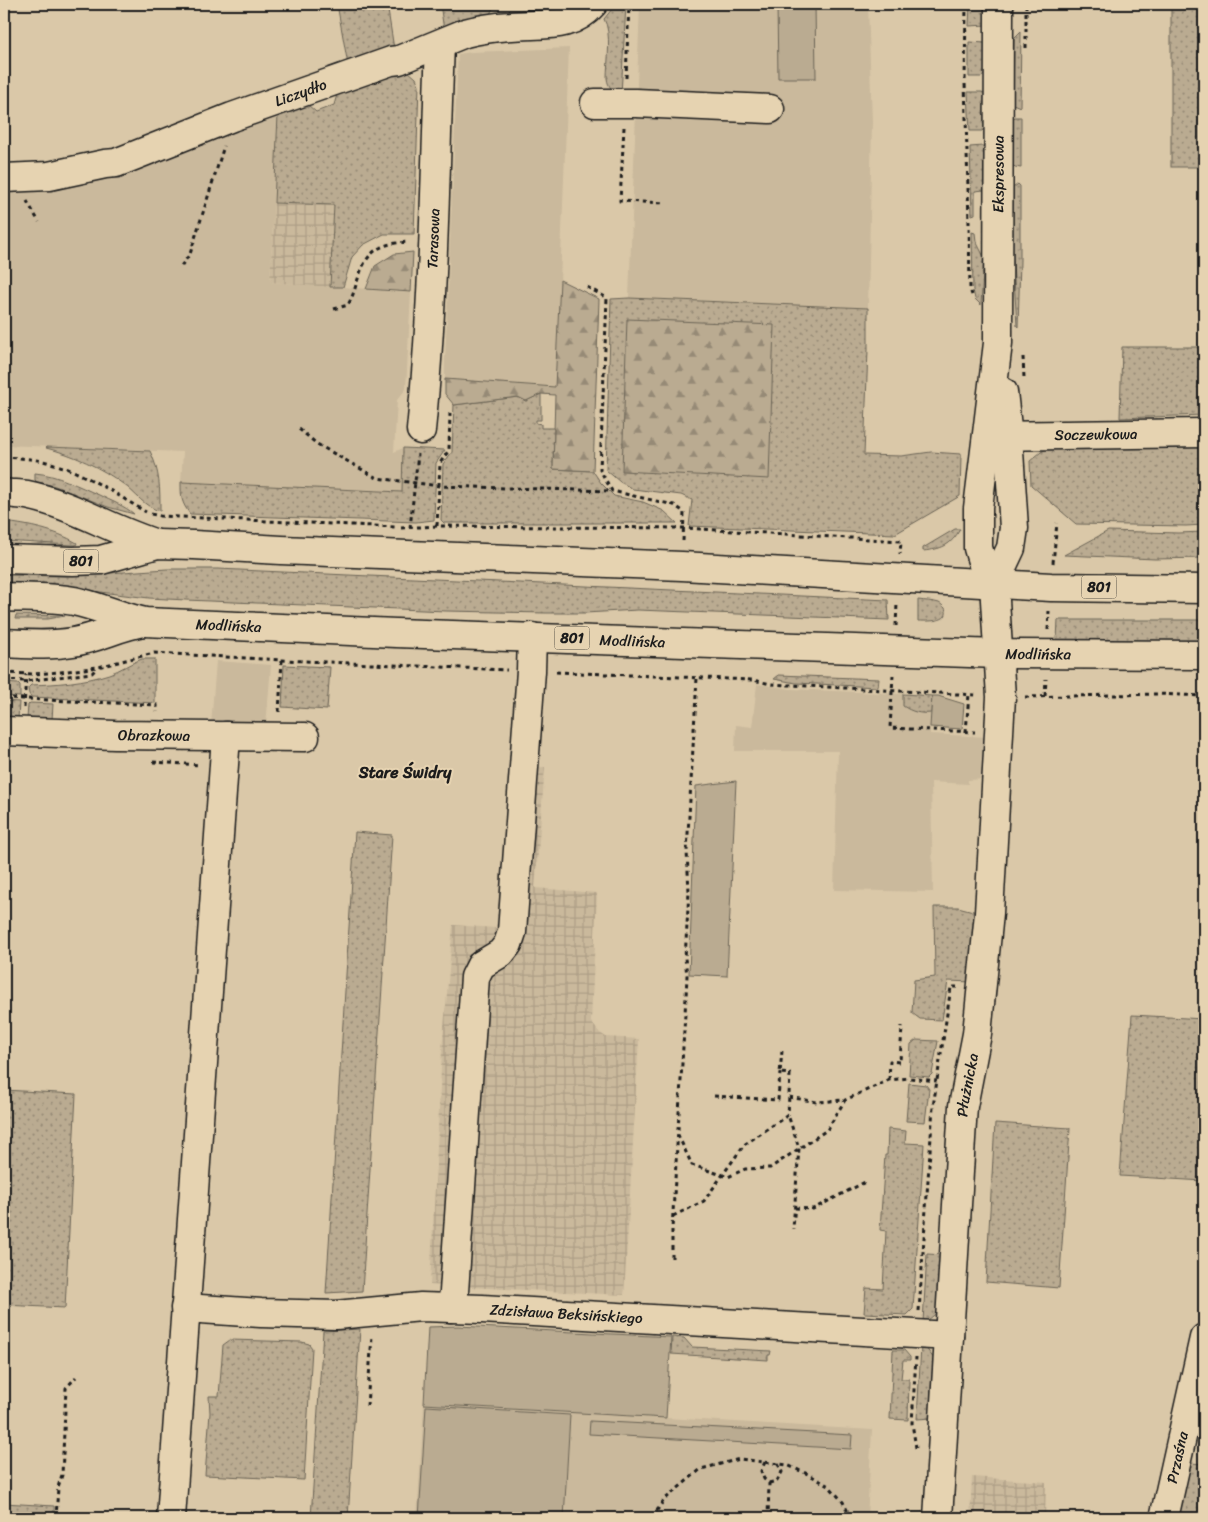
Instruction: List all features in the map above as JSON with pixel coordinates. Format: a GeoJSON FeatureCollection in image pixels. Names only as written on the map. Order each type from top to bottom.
{"type":"FeatureCollection","features":[{"type":"Feature","properties":{"kind":"street","name":"Liczydło"},"geometry":{"type":"LineString","coordinates":[[4,178],[49,176],[116,163],[232,117],[390,61],[398,60],[476,30],[563,23],[580,16],[593,4]]}},
{"type":"Feature","properties":{"kind":"street","name":"Ekspresowa"},"geometry":{"type":"LineString","coordinates":[[998,4],[997,436],[1014,528],[1011,548],[994,584],[998,654]]}},
{"type":"Feature","properties":{"kind":"street","name":"Tarasowa"},"geometry":{"type":"LineString","coordinates":[[421,430],[431,307],[440,44]]}},
{"type":"Feature","properties":{"kind":"street"},"geometry":{"type":"LineString","coordinates":[[595,103],[770,109]]}},
{"type":"Feature","properties":{"kind":"street","name":"Soczewkowa"},"geometry":{"type":"LineString","coordinates":[[997,436],[1204,434]]}},
{"type":"Feature","properties":{"kind":"street","name":"Ekspresowa"},"geometry":{"type":"LineString","coordinates":[[994,584],[984,568],[978,548],[978,508],[997,436]]}},
{"type":"Feature","properties":{"kind":"street"},"geometry":{"type":"LineString","coordinates":[[4,494],[26,495],[48,501],[129,535],[157,544]]}},
{"type":"Feature","properties":{"kind":"street","name":"801"},"geometry":{"type":"LineString","coordinates":[[4,559],[101,560],[157,544],[682,566],[1051,587],[1204,589]]}},
{"type":"Feature","properties":{"kind":"street","name":"Modlińska"},"geometry":{"type":"LineString","coordinates":[[4,597],[59,599],[146,622],[998,654],[1204,655]]}},
{"type":"Feature","properties":{"kind":"street"},"geometry":{"type":"LineString","coordinates":[[4,643],[37,645],[73,642],[127,625],[146,622]]}},
{"type":"Feature","properties":{"kind":"street"},"geometry":{"type":"LineString","coordinates":[[451,1308],[454,1292],[475,977],[480,965],[501,953],[508,944],[512,932],[532,637]]}},
{"type":"Feature","properties":{"kind":"street","name":"Płużnicka"},"geometry":{"type":"LineString","coordinates":[[938,1518],[963,1106],[977,1034],[989,914],[1001,697],[998,654]]}},
{"type":"Feature","properties":{"kind":"street","name":"Obrazkowa"},"geometry":{"type":"LineString","coordinates":[[4,731],[305,738]]}},
{"type":"Feature","properties":{"kind":"street"},"geometry":{"type":"LineString","coordinates":[[171,1518],[226,736]]}},
{"type":"Feature","properties":{"kind":"street","name":"Zdzisława Beksińskiego"},"geometry":{"type":"LineString","coordinates":[[185,1308],[261,1313],[336,1314],[421,1306],[949,1336]]}},
{"type":"Feature","properties":{"kind":"street","name":"Przaśna"},"geometry":{"type":"LineString","coordinates":[[1164,1518],[1204,1338]]}},
{"type":"Feature","properties":{"kind":"path"},"geometry":{"type":"LineString","coordinates":[[966,4],[965,82],[970,289],[972,296]]}},
{"type":"Feature","properties":{"kind":"path"},"geometry":{"type":"LineString","coordinates":[[181,266],[190,254],[230,130],[232,117]]}},
{"type":"Feature","properties":{"kind":"path"},"geometry":{"type":"LineString","coordinates":[[334,310],[348,305],[354,294],[363,264],[370,254],[379,247],[394,242],[412,242]]}},
{"type":"Feature","properties":{"kind":"path"},"geometry":{"type":"LineString","coordinates":[[588,287],[606,298],[600,470],[612,491]]}},
{"type":"Feature","properties":{"kind":"path"},"geometry":{"type":"LineString","coordinates":[[299,429],[317,444],[377,478],[439,486],[612,491],[674,504],[684,512],[682,566]]}},
{"type":"Feature","properties":{"kind":"path"},"geometry":{"type":"LineString","coordinates":[[410,528],[421,430]]}},
{"type":"Feature","properties":{"kind":"path"},"geometry":{"type":"LineString","coordinates":[[4,457],[26,458],[57,465],[93,481],[148,513],[160,516],[410,528],[437,526],[683,528],[901,541],[890,728],[983,733]]}},
{"type":"Feature","properties":{"kind":"path"},"geometry":{"type":"LineString","coordinates":[[437,526],[440,463]]}},
{"type":"Feature","properties":{"kind":"path"},"geometry":{"type":"LineString","coordinates":[[4,673],[32,674],[98,667],[154,652],[282,660],[754,680],[771,684],[1001,697],[1158,694],[1204,696]]}},
{"type":"Feature","properties":{"kind":"path"},"geometry":{"type":"LineString","coordinates":[[277,737],[282,660]]}},
{"type":"Feature","properties":{"kind":"path"},"geometry":{"type":"LineString","coordinates":[[4,680],[25,681],[92,673],[98,667]]}},
{"type":"Feature","properties":{"kind":"path"},"geometry":{"type":"LineString","coordinates":[[672,1258],[672,1216],[687,975],[685,958],[689,892],[688,851],[697,678]]}},
{"type":"Feature","properties":{"kind":"path"},"geometry":{"type":"LineString","coordinates":[[966,732],[969,694]]}},
{"type":"Feature","properties":{"kind":"path"},"geometry":{"type":"LineString","coordinates":[[4,698],[157,705],[157,735]]}},
{"type":"Feature","properties":{"kind":"path"},"geometry":{"type":"LineString","coordinates":[[889,1080],[890,1061],[900,1062],[902,1026]]}},
{"type":"Feature","properties":{"kind":"path"},"geometry":{"type":"LineString","coordinates":[[714,1096],[778,1100],[782,1051]]}},
{"type":"Feature","properties":{"kind":"path"},"geometry":{"type":"LineString","coordinates":[[780,1073],[790,1074],[788,1115],[799,1148],[793,1229]]}},
{"type":"Feature","properties":{"kind":"path"},"geometry":{"type":"LineString","coordinates":[[789,1097],[817,1102],[845,1100],[889,1080],[909,1078],[937,1081]]}},
{"type":"Feature","properties":{"kind":"path"},"geometry":{"type":"LineString","coordinates":[[678,1133],[692,1165],[722,1176],[728,1176],[745,1169],[770,1168],[827,1130],[845,1100]]}},
{"type":"Feature","properties":{"kind":"path"},"geometry":{"type":"LineString","coordinates":[[672,1216],[704,1201],[744,1145],[788,1115]]}},
{"type":"Feature","properties":{"kind":"path"},"geometry":{"type":"LineString","coordinates":[[795,1208],[813,1209],[867,1181]]}},
{"type":"Feature","properties":{"kind":"path"},"geometry":{"type":"LineString","coordinates":[[367,1406],[373,1332]]}},
{"type":"Feature","properties":{"kind":"path"},"geometry":{"type":"LineString","coordinates":[[56,1518],[58,1487],[62,1475],[66,1388],[76,1377]]}},
{"type":"Feature","properties":{"kind":"path"},"geometry":{"type":"LineString","coordinates":[[652,1518],[664,1500],[701,1469],[740,1459],[787,1465],[810,1475],[829,1486],[843,1502],[852,1518]]}},
{"type":"Feature","properties":{"kind":"path"},"geometry":{"type":"LineString","coordinates":[[765,1462],[761,1471],[764,1479],[769,1483]]}},
{"type":"Feature","properties":{"kind":"path"},"geometry":{"type":"LineString","coordinates":[[769,1483],[778,1481],[782,1472],[778,1464]]}},
{"type":"Feature","properties":{"kind":"path"},"geometry":{"type":"LineString","coordinates":[[768,1518],[769,1483]]}},
{"type":"Feature","properties":{"kind":"shaded area"},"geometry":{"type":"Polygon","coordinates":[[[640,4],[868,4],[872,122],[868,308],[629,298],[640,4]]]}},
{"type":"Feature","properties":{"kind":"shaded area"},"geometry":{"type":"Polygon","coordinates":[[[569,48],[556,387],[445,379],[458,54],[569,48]]]}},
{"type":"Feature","properties":{"kind":"shaded area"},"geometry":{"type":"Polygon","coordinates":[[[278,115],[270,282],[411,292],[406,389],[397,400],[394,452],[403,448],[402,492],[181,482],[183,452],[4,445],[4,189],[139,167],[278,115]]]}},
{"type":"Feature","properties":{"kind":"shaded area"},"geometry":{"type":"Polygon","coordinates":[[[274,203],[334,205],[330,287],[270,282],[274,203]]]}},
{"type":"Feature","properties":{"kind":"shaded area"},"geometry":{"type":"Polygon","coordinates":[[[216,661],[271,665],[266,727],[211,725],[216,661]]]}},
{"type":"Feature","properties":{"kind":"shaded area"},"geometry":{"type":"Polygon","coordinates":[[[757,684],[791,689],[932,696],[930,734],[988,737],[985,779],[968,780],[968,784],[931,782],[933,892],[834,890],[838,751],[735,751],[736,725],[752,727],[757,684]]]}},
{"type":"Feature","properties":{"kind":"shaded area"},"geometry":{"type":"Polygon","coordinates":[[[510,763],[524,768],[545,767],[535,888],[597,893],[591,1022],[606,1037],[639,1039],[624,1295],[430,1285],[442,1050],[453,925],[496,928],[510,763]]]}},
{"type":"Feature","properties":{"kind":"shaded area"},"geometry":{"type":"Polygon","coordinates":[[[424,1404],[872,1430],[867,1518],[417,1518],[424,1404]]]}},
{"type":"Feature","properties":{"kind":"shaded area"},"geometry":{"type":"Polygon","coordinates":[[[972,1477],[1046,1482],[1045,1518],[970,1518],[972,1477]]]}},
{"type":"Feature","properties":{"kind":"green space"},"geometry":{"type":"Polygon","coordinates":[[[337,4],[387,4],[394,49],[348,65],[337,4]]]}},
{"type":"Feature","properties":{"kind":"green space"},"geometry":{"type":"Polygon","coordinates":[[[440,4],[495,4],[490,14],[485,18],[444,30],[440,4]]]}},
{"type":"Feature","properties":{"kind":"green space"},"geometry":{"type":"Polygon","coordinates":[[[522,4],[575,4],[563,10],[532,14],[522,4]]]}},
{"type":"Feature","properties":{"kind":"green space"},"geometry":{"type":"Polygon","coordinates":[[[616,4],[626,4],[621,95],[613,90],[607,78],[608,32],[604,19],[616,4]]]}},
{"type":"Feature","properties":{"kind":"green space"},"geometry":{"type":"Polygon","coordinates":[[[777,4],[815,4],[816,78],[778,78],[777,4]]]}},
{"type":"Feature","properties":{"kind":"green space"},"geometry":{"type":"Polygon","coordinates":[[[970,4],[987,4],[987,25],[969,26],[970,4]]]}},
{"type":"Feature","properties":{"kind":"green space"},"geometry":{"type":"Polygon","coordinates":[[[1171,4],[1204,4],[1204,167],[1171,167],[1171,4]]]}},
{"type":"Feature","properties":{"kind":"green space"},"geometry":{"type":"Polygon","coordinates":[[[1021,31],[1020,107],[1013,104],[1014,38],[1021,31]]]}},
{"type":"Feature","properties":{"kind":"green space"},"geometry":{"type":"Polygon","coordinates":[[[969,42],[986,43],[985,75],[981,77],[969,77],[969,42]]]}},
{"type":"Feature","properties":{"kind":"green space"},"geometry":{"type":"Polygon","coordinates":[[[408,71],[416,78],[419,85],[414,234],[384,234],[363,245],[352,257],[343,287],[330,287],[334,205],[274,203],[278,115],[308,105],[316,112],[334,105],[340,84],[408,71]]]}},
{"type":"Feature","properties":{"kind":"green space"},"geometry":{"type":"Polygon","coordinates":[[[968,92],[982,92],[986,94],[985,127],[982,131],[970,131],[968,92]]]}},
{"type":"Feature","properties":{"kind":"green space"},"geometry":{"type":"Polygon","coordinates":[[[1015,117],[1021,117],[1021,168],[1013,165],[1013,120],[1015,117]]]}},
{"type":"Feature","properties":{"kind":"green space"},"geometry":{"type":"Polygon","coordinates":[[[983,146],[985,149],[984,190],[975,191],[975,214],[972,215],[970,147],[983,146]]]}},
{"type":"Feature","properties":{"kind":"green space"},"geometry":{"type":"Polygon","coordinates":[[[1018,184],[1020,186],[1020,261],[1018,327],[1012,247],[1013,188],[1018,184]]]}},
{"type":"Feature","properties":{"kind":"green space"},"geometry":{"type":"Polygon","coordinates":[[[972,232],[975,233],[976,241],[984,257],[981,305],[975,299],[973,290],[972,232]]]}},
{"type":"Feature","properties":{"kind":"green space"},"geometry":{"type":"Polygon","coordinates":[[[413,252],[411,292],[366,289],[375,266],[394,254],[413,252]]]}},
{"type":"Feature","properties":{"kind":"green space"},"geometry":{"type":"Polygon","coordinates":[[[560,280],[599,299],[593,471],[553,469],[555,395],[541,394],[526,401],[518,397],[454,405],[445,394],[445,379],[555,387],[560,280]]]}},
{"type":"Feature","properties":{"kind":"green space"},"geometry":{"type":"Polygon","coordinates":[[[629,298],[868,308],[864,455],[901,456],[931,452],[961,454],[960,496],[895,534],[689,526],[692,500],[681,495],[633,489],[620,482],[606,470],[611,299],[629,298]]]}},
{"type":"Feature","properties":{"kind":"green space"},"geometry":{"type":"Polygon","coordinates":[[[627,319],[774,325],[769,479],[622,471],[627,319]]]}},
{"type":"Feature","properties":{"kind":"green space"},"geometry":{"type":"Polygon","coordinates":[[[1122,347],[1204,347],[1204,415],[1120,418],[1122,347]]]}},
{"type":"Feature","properties":{"kind":"green space"},"geometry":{"type":"Polygon","coordinates":[[[541,394],[541,420],[536,420],[536,423],[541,424],[541,428],[554,428],[553,469],[593,471],[601,483],[614,496],[643,502],[664,511],[677,523],[444,523],[441,520],[443,464],[452,452],[454,405],[518,397],[526,401],[541,394]]]}},
{"type":"Feature","properties":{"kind":"green space"},"geometry":{"type":"Polygon","coordinates":[[[1204,444],[1204,525],[1076,524],[1031,485],[1030,461],[1051,447],[1204,444]]]}},
{"type":"Feature","properties":{"kind":"green space"},"geometry":{"type":"Polygon","coordinates":[[[47,447],[150,451],[159,480],[160,511],[149,506],[106,472],[47,447]]]}},
{"type":"Feature","properties":{"kind":"green space"},"geometry":{"type":"Polygon","coordinates":[[[403,448],[445,450],[436,463],[434,520],[416,522],[190,514],[182,499],[181,482],[402,492],[403,448]]]}},
{"type":"Feature","properties":{"kind":"green space"},"geometry":{"type":"Polygon","coordinates":[[[35,473],[60,478],[118,504],[134,514],[108,507],[55,486],[37,482],[35,480],[35,473]]]}},
{"type":"Feature","properties":{"kind":"green space"},"geometry":{"type":"Polygon","coordinates":[[[4,522],[42,529],[77,543],[76,545],[71,545],[4,541],[4,522]]]}},
{"type":"Feature","properties":{"kind":"green space"},"geometry":{"type":"Polygon","coordinates":[[[955,529],[960,529],[957,535],[945,546],[923,551],[923,548],[955,529]]]}},
{"type":"Feature","properties":{"kind":"green space"},"geometry":{"type":"Polygon","coordinates":[[[1108,531],[1204,532],[1204,558],[1155,559],[1064,555],[1108,531]]]}},
{"type":"Feature","properties":{"kind":"green space"},"geometry":{"type":"Polygon","coordinates":[[[167,569],[218,569],[888,600],[889,620],[638,610],[585,613],[446,611],[149,598],[84,590],[4,584],[4,575],[65,576],[167,569]]]}},
{"type":"Feature","properties":{"kind":"green space"},"geometry":{"type":"Polygon","coordinates":[[[918,600],[940,603],[945,608],[945,616],[942,619],[932,621],[918,621],[918,600]]]}},
{"type":"Feature","properties":{"kind":"green space"},"geometry":{"type":"Polygon","coordinates":[[[16,615],[65,616],[48,619],[15,619],[16,615]]]}},
{"type":"Feature","properties":{"kind":"green space"},"geometry":{"type":"Polygon","coordinates":[[[1058,620],[1204,620],[1204,641],[1110,642],[1057,640],[1058,620]]]}},
{"type":"Feature","properties":{"kind":"green space"},"geometry":{"type":"Polygon","coordinates":[[[142,659],[155,659],[155,703],[31,697],[29,694],[28,688],[31,685],[71,682],[100,677],[142,659]]]}},
{"type":"Feature","properties":{"kind":"green space"},"geometry":{"type":"Polygon","coordinates":[[[284,665],[330,667],[327,710],[282,707],[284,665]]]}},
{"type":"Feature","properties":{"kind":"green space"},"geometry":{"type":"Polygon","coordinates":[[[779,675],[879,679],[878,687],[796,683],[774,679],[779,675]]]}},
{"type":"Feature","properties":{"kind":"green space"},"geometry":{"type":"Polygon","coordinates":[[[4,683],[18,684],[20,686],[20,697],[4,696],[4,683]]]}},
{"type":"Feature","properties":{"kind":"green space"},"geometry":{"type":"Polygon","coordinates":[[[903,694],[932,696],[931,713],[916,712],[903,706],[903,694]]]}},
{"type":"Feature","properties":{"kind":"green space"},"geometry":{"type":"Polygon","coordinates":[[[932,696],[964,704],[962,729],[930,727],[932,696]]]}},
{"type":"Feature","properties":{"kind":"green space"},"geometry":{"type":"Polygon","coordinates":[[[4,701],[19,702],[18,719],[4,718],[4,701]]]}},
{"type":"Feature","properties":{"kind":"green space"},"geometry":{"type":"Polygon","coordinates":[[[30,703],[53,704],[52,720],[27,719],[28,705],[30,703]]]}},
{"type":"Feature","properties":{"kind":"green space"},"geometry":{"type":"Polygon","coordinates":[[[736,781],[727,976],[689,974],[696,786],[736,781]]]}},
{"type":"Feature","properties":{"kind":"green space"},"geometry":{"type":"Polygon","coordinates":[[[355,832],[392,835],[362,1291],[326,1293],[355,832]]]}},
{"type":"Feature","properties":{"kind":"green space"},"geometry":{"type":"Polygon","coordinates":[[[934,907],[958,907],[977,912],[972,982],[948,981],[942,1020],[920,1019],[912,1013],[914,980],[935,977],[934,907]]]}},
{"type":"Feature","properties":{"kind":"green space"},"geometry":{"type":"Polygon","coordinates":[[[1132,1015],[1204,1019],[1204,1181],[1120,1176],[1132,1015]]]}},
{"type":"Feature","properties":{"kind":"green space"},"geometry":{"type":"Polygon","coordinates":[[[916,1040],[938,1041],[932,1074],[929,1077],[909,1075],[911,1044],[916,1040]]]}},
{"type":"Feature","properties":{"kind":"green space"},"geometry":{"type":"Polygon","coordinates":[[[909,1083],[926,1085],[929,1089],[925,1122],[906,1121],[909,1083]]]}},
{"type":"Feature","properties":{"kind":"green space"},"geometry":{"type":"Polygon","coordinates":[[[4,1090],[76,1094],[65,1308],[4,1305],[4,1090]]]}},
{"type":"Feature","properties":{"kind":"green space"},"geometry":{"type":"Polygon","coordinates":[[[995,1123],[1070,1128],[1059,1288],[986,1282],[995,1123]]]}},
{"type":"Feature","properties":{"kind":"green space"},"geometry":{"type":"Polygon","coordinates":[[[888,1129],[906,1131],[905,1143],[924,1144],[913,1309],[907,1315],[864,1313],[866,1288],[883,1289],[886,1231],[880,1230],[888,1129]]]}},
{"type":"Feature","properties":{"kind":"green space"},"geometry":{"type":"Polygon","coordinates":[[[927,1254],[944,1255],[938,1312],[923,1322],[927,1254]]]}},
{"type":"Feature","properties":{"kind":"green space"},"geometry":{"type":"Polygon","coordinates":[[[458,1326],[671,1337],[666,1418],[424,1404],[428,1327],[458,1326]]]}},
{"type":"Feature","properties":{"kind":"green space"},"geometry":{"type":"Polygon","coordinates":[[[360,1329],[348,1518],[311,1518],[323,1331],[360,1329]]]}},
{"type":"Feature","properties":{"kind":"green space"},"geometry":{"type":"Polygon","coordinates":[[[672,1337],[684,1338],[692,1347],[771,1351],[770,1355],[768,1355],[768,1360],[671,1354],[672,1337]]]}},
{"type":"Feature","properties":{"kind":"green space"},"geometry":{"type":"Polygon","coordinates":[[[230,1340],[302,1342],[309,1344],[312,1348],[304,1480],[205,1475],[210,1413],[209,1396],[219,1396],[223,1345],[230,1340]]]}},
{"type":"Feature","properties":{"kind":"green space"},"geometry":{"type":"Polygon","coordinates":[[[921,1346],[926,1348],[934,1359],[933,1418],[917,1419],[921,1346]]]}},
{"type":"Feature","properties":{"kind":"green space"},"geometry":{"type":"Polygon","coordinates":[[[893,1350],[904,1350],[910,1357],[910,1360],[903,1360],[901,1379],[909,1379],[908,1420],[890,1419],[893,1350]]]}},
{"type":"Feature","properties":{"kind":"green space"},"geometry":{"type":"Polygon","coordinates":[[[426,1406],[570,1415],[564,1518],[419,1518],[426,1406]]]}},
{"type":"Feature","properties":{"kind":"green space"},"geometry":{"type":"Polygon","coordinates":[[[590,1421],[852,1435],[851,1449],[589,1434],[590,1421]]]}},
{"type":"Feature","properties":{"kind":"green space"},"geometry":{"type":"Polygon","coordinates":[[[1190,1463],[1204,1464],[1204,1518],[1177,1518],[1190,1463]]]}},
{"type":"Feature","properties":{"kind":"green space"},"geometry":{"type":"Polygon","coordinates":[[[4,1503],[54,1506],[54,1518],[4,1518],[4,1503]]]}},
{"type":"Feature","properties":{"kind":"district","name":"Stare Świdry"},"geometry":{"type":"Point","coordinates":[405,772]}}]}
